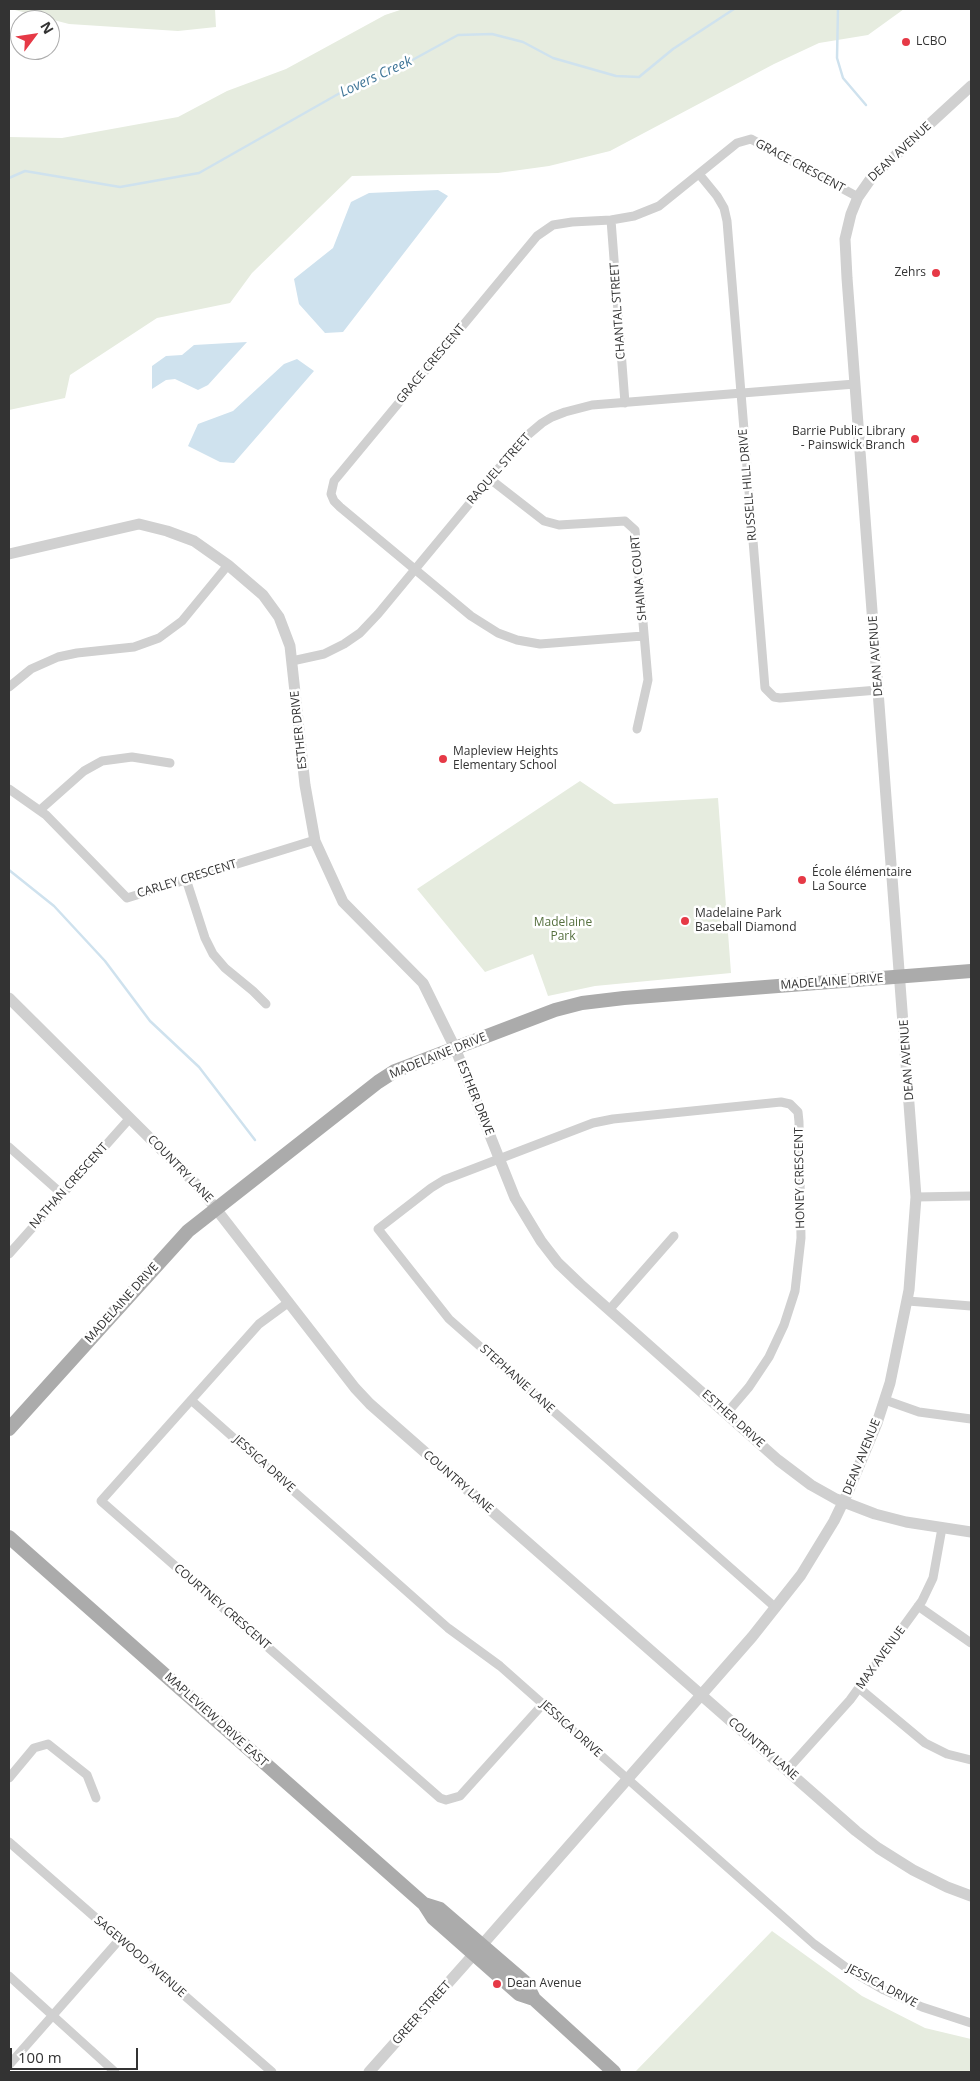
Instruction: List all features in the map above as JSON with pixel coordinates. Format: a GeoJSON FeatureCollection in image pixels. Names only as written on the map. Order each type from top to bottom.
{"type":"FeatureCollection","features":[{"type":"Feature","properties":{"kind":"main road","name":"MADELAINE DRIVE"},"geometry":{"type":"LineString","coordinates":[[9,1429],[188,1231],[383,1078],[398,1070],[555,1010],[582,1003],[624,998],[971,971]]}},
{"type":"Feature","properties":{"kind":"main road","name":"MAPLEVIEW DRIVE EAST"},"geometry":{"type":"LineString","coordinates":[[9,1537],[424,1904],[433,1918],[478,1950],[519,1994],[534,1999],[614,2072]]}},
{"type":"Feature","properties":{"kind":"street","name":"DEAN AVENUE"},"geometry":{"type":"LineString","coordinates":[[478,1950],[702,1695],[776,1608],[805,1569],[844,1502],[885,1400],[895,1363],[908,1301],[913,1259],[916,1197],[901,976],[845,251],[847,226],[858,197],[880,169],[971,86]]}},
{"type":"Feature","properties":{"kind":"street","name":"GRACE CRESCENT"},"geometry":{"type":"LineString","coordinates":[[644,636],[553,644],[528,643],[498,633],[480,623],[334,501],[331,494],[334,481],[537,236],[554,225],[634,216],[659,206],[737,143],[751,140],[858,197]]}},
{"type":"Feature","properties":{"kind":"street","name":"RUSSELL HILL DRIVE"},"geometry":{"type":"LineString","coordinates":[[699,174],[717,196],[724,208],[727,221],[765,688],[774,697],[780,698],[878,690]]}},
{"type":"Feature","properties":{"kind":"street","name":"CHANTAL STREET"},"geometry":{"type":"LineString","coordinates":[[611,220],[625,403]]}},
{"type":"Feature","properties":{"kind":"street","name":"RAQUEL STREET"},"geometry":{"type":"LineString","coordinates":[[292,661],[324,654],[353,639],[369,624],[523,439],[552,417],[578,408],[855,384]]}},
{"type":"Feature","properties":{"kind":"street","name":"SHAINA COURT"},"geometry":{"type":"LineString","coordinates":[[490,479],[536,516],[552,524],[619,520],[631,524],[635,530],[648,680],[637,729]]}},
{"type":"Feature","properties":{"kind":"street","name":"ESTHER DRIVE"},"geometry":{"type":"LineString","coordinates":[[9,554],[139,524],[167,530],[194,542],[228,565],[257,590],[271,605],[285,632],[292,661],[305,785],[315,840],[343,902],[423,983],[455,1048],[515,1198],[541,1241],[569,1274],[609,1310],[791,1470],[821,1491],[844,1502],[890,1518],[971,1532]]}},
{"type":"Feature","properties":{"kind":"street"},"geometry":{"type":"LineString","coordinates":[[9,687],[31,669],[58,657],[136,646],[162,636],[182,621],[228,565]]}},
{"type":"Feature","properties":{"kind":"street"},"geometry":{"type":"LineString","coordinates":[[40,810],[84,771],[102,761],[132,757],[170,763]]}},
{"type":"Feature","properties":{"kind":"street","name":"CARLEY CRESCENT"},"geometry":{"type":"LineString","coordinates":[[9,789],[40,810],[127,898],[315,840]]}},
{"type":"Feature","properties":{"kind":"street"},"geometry":{"type":"LineString","coordinates":[[186,879],[205,938],[213,954],[225,968],[254,991],[266,1004]]}},
{"type":"Feature","properties":{"kind":"street","name":"COUNTRY LANE"},"geometry":{"type":"LineString","coordinates":[[9,998],[192,1180],[216,1208],[355,1388],[370,1404],[878,1848],[923,1875],[971,1896]]}},
{"type":"Feature","properties":{"kind":"street","name":"HONEY CRESCENT"},"geometry":{"type":"LineString","coordinates":[[499,1159],[607,1120],[781,1102],[794,1107],[799,1118],[801,1231],[795,1291],[784,1325],[769,1357],[749,1387],[726,1414]]}},
{"type":"Feature","properties":{"kind":"street","name":"NATHAN CRESCENT"},"geometry":{"type":"LineString","coordinates":[[9,1254],[130,1118]]}},
{"type":"Feature","properties":{"kind":"street"},"geometry":{"type":"LineString","coordinates":[[9,1147],[62,1194]]}},
{"type":"Feature","properties":{"kind":"street","name":"STEPHANIE LANE"},"geometry":{"type":"LineString","coordinates":[[499,1159],[441,1182],[378,1229],[450,1319],[776,1608]]}},
{"type":"Feature","properties":{"kind":"street"},"geometry":{"type":"LineString","coordinates":[[916,1197],[971,1196]]}},
{"type":"Feature","properties":{"kind":"street"},"geometry":{"type":"LineString","coordinates":[[609,1310],[674,1236]]}},
{"type":"Feature","properties":{"kind":"street"},"geometry":{"type":"LineString","coordinates":[[908,1301],[971,1306]]}},
{"type":"Feature","properties":{"kind":"street","name":"COURTNEY CRESCENT"},"geometry":{"type":"LineString","coordinates":[[289,1302],[259,1324],[101,1501],[435,1795],[446,1800],[460,1796],[543,1704]]}},
{"type":"Feature","properties":{"kind":"street","name":"JESSICA DRIVE"},"geometry":{"type":"LineString","coordinates":[[192,1400],[448,1628],[500,1666],[804,1935],[836,1961],[897,1996],[935,2012],[971,2023]]}},
{"type":"Feature","properties":{"kind":"street"},"geometry":{"type":"LineString","coordinates":[[885,1400],[919,1412],[971,1420]]}},
{"type":"Feature","properties":{"kind":"street","name":"MAX AVENUE"},"geometry":{"type":"LineString","coordinates":[[787,1770],[859,1688],[918,1606],[932,1581],[942,1528]]}},
{"type":"Feature","properties":{"kind":"street"},"geometry":{"type":"LineString","coordinates":[[918,1606],[971,1643]]}},
{"type":"Feature","properties":{"kind":"street"},"geometry":{"type":"LineString","coordinates":[[859,1688],[925,1743],[947,1754],[971,1760]]}},
{"type":"Feature","properties":{"kind":"street"},"geometry":{"type":"LineString","coordinates":[[9,1778],[34,1748],[48,1744],[87,1775],[96,1798]]}},
{"type":"Feature","properties":{"kind":"street","name":"SAGEWOOD AVENUE"},"geometry":{"type":"LineString","coordinates":[[9,1842],[272,2072]]}},
{"type":"Feature","properties":{"kind":"street"},"geometry":{"type":"LineString","coordinates":[[9,2065],[120,1940]]}},
{"type":"Feature","properties":{"kind":"street","name":"GREER STREET"},"geometry":{"type":"LineString","coordinates":[[369,2072],[478,1950]]}},
{"type":"Feature","properties":{"kind":"street"},"geometry":{"type":"LineString","coordinates":[[9,1976],[115,2072]]}},
{"type":"Feature","properties":{"kind":"green space"},"geometry":{"type":"Polygon","coordinates":[[[11,9],[215,9],[216,27],[178,31],[69,24],[60,22],[60,10],[11,9]]]}},
{"type":"Feature","properties":{"kind":"green space"},"geometry":{"type":"Polygon","coordinates":[[[403,9],[904,9],[868,35],[819,43],[774,64],[610,151],[549,166],[498,173],[352,176],[252,273],[230,303],[157,318],[70,375],[65,398],[9,410],[9,137],[62,138],[178,117],[227,91],[286,69],[385,15],[403,9]]]}},
{"type":"Feature","properties":{"kind":"green space","name":"Madelaine Park"},"geometry":{"type":"Polygon","coordinates":[[[580,781],[614,804],[718,798],[731,973],[595,986],[548,996],[533,954],[485,972],[417,889],[580,781]]]}},
{"type":"Feature","properties":{"kind":"green space"},"geometry":{"type":"Polygon","coordinates":[[[772,1931],[862,1996],[925,2028],[971,2039],[971,2072],[635,2072],[772,1931]]]}},
{"type":"Feature","properties":{"kind":"water"},"geometry":{"type":"Polygon","coordinates":[[[438,190],[448,196],[343,332],[325,333],[299,304],[294,279],[333,248],[351,202],[369,193],[438,190]]]}},
{"type":"Feature","properties":{"kind":"water"},"geometry":{"type":"Polygon","coordinates":[[[247,342],[208,385],[198,390],[175,379],[166,380],[152,389],[152,366],[166,356],[182,355],[194,345],[247,342]]]}},
{"type":"Feature","properties":{"kind":"water"},"geometry":{"type":"Polygon","coordinates":[[[297,359],[314,371],[234,463],[220,462],[188,446],[198,424],[233,411],[284,364],[297,359]]]}},
{"type":"Feature","properties":{"kind":"waterway","name":"Lovers Creek"},"geometry":{"type":"LineString","coordinates":[[9,178],[25,171],[120,187],[199,173],[347,89],[374,81],[458,35],[492,34],[523,42],[553,58],[616,76],[639,77],[673,49],[734,9]]}},
{"type":"Feature","properties":{"kind":"waterway"},"geometry":{"type":"LineString","coordinates":[[838,9],[837,58],[843,78],[866,105]]}},
{"type":"Feature","properties":{"kind":"waterway"},"geometry":{"type":"LineString","coordinates":[[9,870],[54,906],[105,961],[150,1021],[199,1067],[255,1140]]}},
{"type":"Feature","properties":{"kind":"place","name":"LCBO"},"geometry":{"type":"Point","coordinates":[906,42]}},
{"type":"Feature","properties":{"kind":"place","name":"Zehrs"},"geometry":{"type":"Point","coordinates":[936,273]}},
{"type":"Feature","properties":{"kind":"place","name":"Barrie Public Library - Painswick Branch"},"geometry":{"type":"Point","coordinates":[915,439]}},
{"type":"Feature","properties":{"kind":"place","name":"Mapleview Heights Elementary School"},"geometry":{"type":"Point","coordinates":[443,759]}},
{"type":"Feature","properties":{"kind":"place","name":"École élémentaire La Source"},"geometry":{"type":"Point","coordinates":[802,880]}},
{"type":"Feature","properties":{"kind":"place","name":"Madelaine Park Baseball Diamond"},"geometry":{"type":"Point","coordinates":[685,921]}},
{"type":"Feature","properties":{"kind":"place","name":"Dean Avenue"},"geometry":{"type":"Point","coordinates":[497,1984]}}]}
